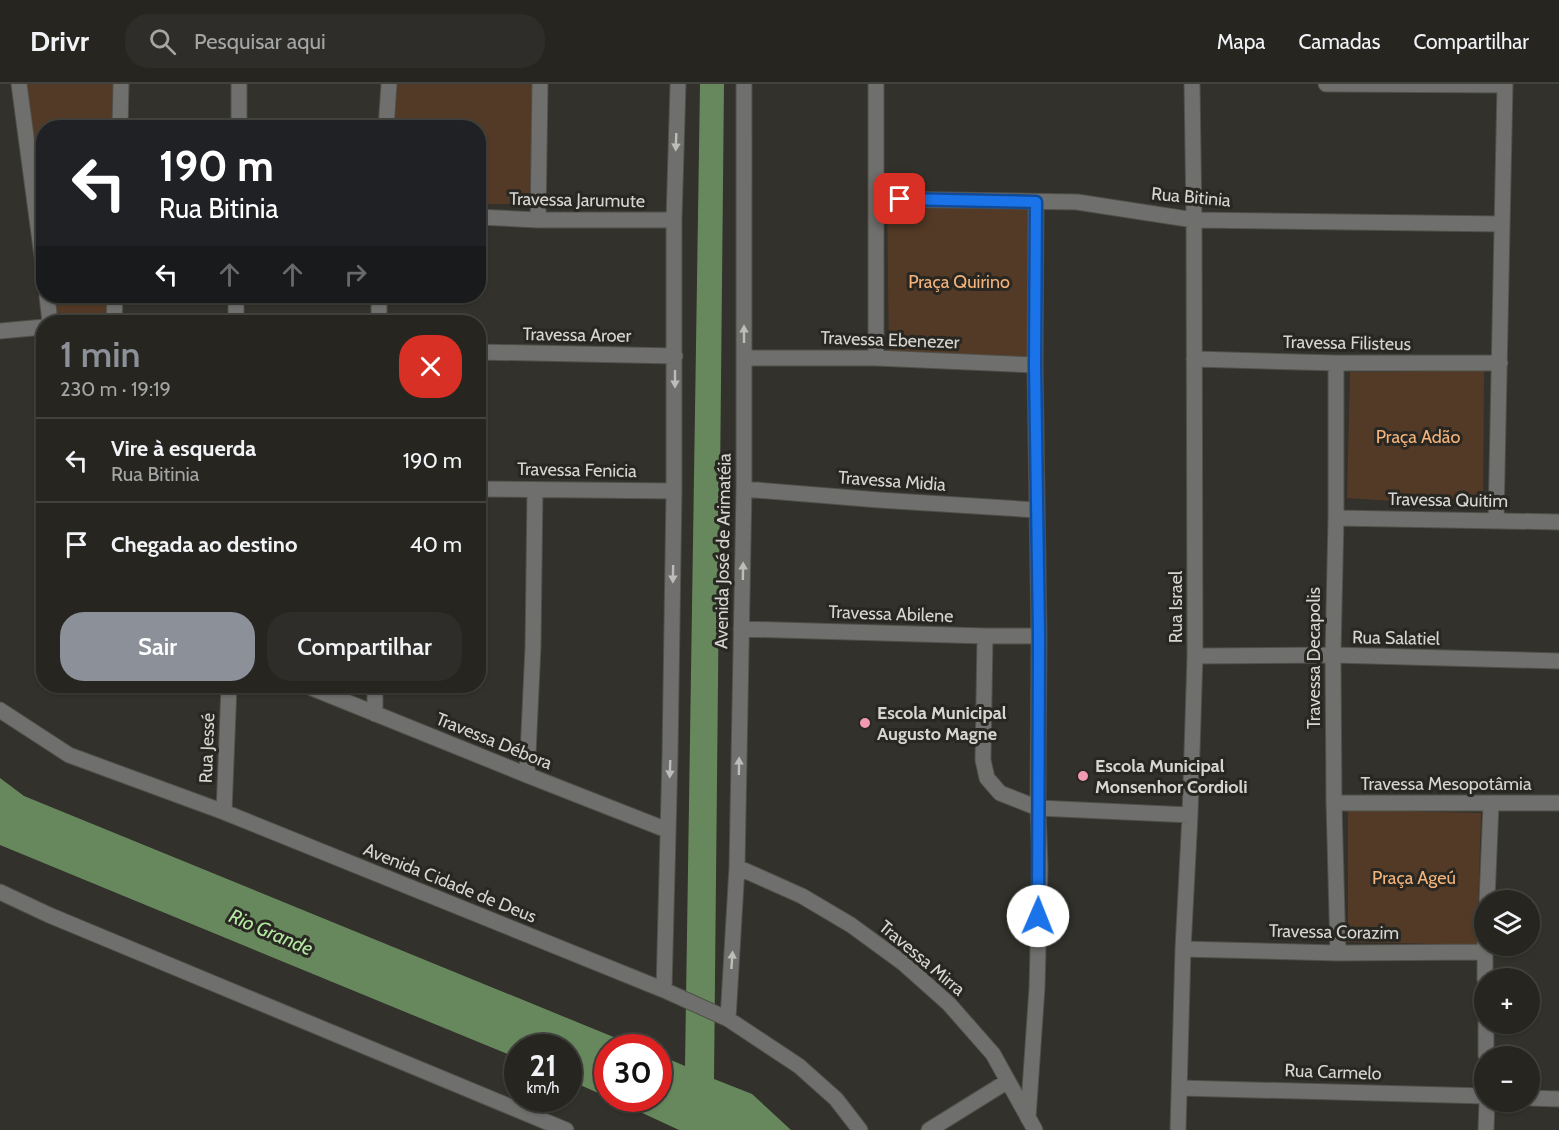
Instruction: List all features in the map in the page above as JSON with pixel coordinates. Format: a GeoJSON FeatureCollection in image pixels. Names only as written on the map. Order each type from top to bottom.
{"type":"FeatureCollection","features":[{"type":"Feature","properties":{"kind":"street"},"geometry":{"type":"LineString","coordinates":[[19,84],[36,212]]}},
{"type":"Feature","properties":{"kind":"street"},"geometry":{"type":"LineString","coordinates":[[120,120],[122,84]]}},
{"type":"Feature","properties":{"kind":"street"},"geometry":{"type":"LineString","coordinates":[[239,84],[239,120]]}},
{"type":"Feature","properties":{"kind":"street"},"geometry":{"type":"LineString","coordinates":[[386,120],[388,84]]}},
{"type":"Feature","properties":{"kind":"street"},"geometry":{"type":"LineString","coordinates":[[538,220],[540,84]]}},
{"type":"Feature","properties":{"kind":"street"},"geometry":{"type":"LineString","coordinates":[[664,990],[670,756],[674,491],[674,220],[678,84]]}},
{"type":"Feature","properties":{"kind":"street","name":"Avenida José de Arimatéia"},"geometry":{"type":"LineString","coordinates":[[723,1016],[737,867],[744,489],[744,84]]}},
{"type":"Feature","properties":{"kind":"street"},"geometry":{"type":"LineString","coordinates":[[876,84],[876,357]]}},
{"type":"Feature","properties":{"kind":"street","name":"Rua Israel"},"geometry":{"type":"LineString","coordinates":[[1178,1130],[1195,656],[1192,84]]}},
{"type":"Feature","properties":{"kind":"street"},"geometry":{"type":"LineString","coordinates":[[1326,84],[1505,84],[1496,521]]}},
{"type":"Feature","properties":{"kind":"street","name":"Rua Bitinia"},"geometry":{"type":"LineString","coordinates":[[877,199],[1077,202],[1194,220],[1502,224]]}},
{"type":"Feature","properties":{"kind":"street"},"geometry":{"type":"LineString","coordinates":[[1031,1124],[1040,868],[1035,365],[1036,202]]}},
{"type":"Feature","properties":{"kind":"street","name":"Travessa Jarumute"},"geometry":{"type":"LineString","coordinates":[[486,217],[538,220],[674,220]]}},
{"type":"Feature","properties":{"kind":"street"},"geometry":{"type":"LineString","coordinates":[[0,331],[36,328]]}},
{"type":"Feature","properties":{"kind":"street","name":"Travessa Aroer"},"geometry":{"type":"LineString","coordinates":[[486,352],[675,356]]}},
{"type":"Feature","properties":{"kind":"street","name":"Travessa Ebenezer"},"geometry":{"type":"LineString","coordinates":[[744,357],[876,357],[1035,365]]}},
{"type":"Feature","properties":{"kind":"street","name":"Travessa Filisteus"},"geometry":{"type":"LineString","coordinates":[[1194,359],[1336,363],[1500,363]]}},
{"type":"Feature","properties":{"kind":"street","name":"Travessa Decapolis"},"geometry":{"type":"LineString","coordinates":[[1336,363],[1333,656],[1338,953]]}},
{"type":"Feature","properties":{"kind":"street","name":"Travessa Fenicia"},"geometry":{"type":"LineString","coordinates":[[486,489],[674,491]]}},
{"type":"Feature","properties":{"kind":"street","name":"Travessa Midia"},"geometry":{"type":"LineString","coordinates":[[744,489],[1037,510]]}},
{"type":"Feature","properties":{"kind":"street"},"geometry":{"type":"LineString","coordinates":[[527,775],[533,647],[535,490]]}},
{"type":"Feature","properties":{"kind":"street","name":"Travessa Quitim"},"geometry":{"type":"LineString","coordinates":[[1336,518],[1559,522]]}},
{"type":"Feature","properties":{"kind":"street","name":"Travessa Abilene"},"geometry":{"type":"LineString","coordinates":[[741,629],[1039,636]]}},
{"type":"Feature","properties":{"kind":"street"},"geometry":{"type":"LineString","coordinates":[[985,636],[983,760],[987,778],[1000,793],[1038,808],[1190,815]]}},
{"type":"Feature","properties":{"kind":"street","name":"Rua Salatiel"},"geometry":{"type":"LineString","coordinates":[[1195,656],[1333,656],[1559,661]]}},
{"type":"Feature","properties":{"kind":"street","name":"Rua Jessé"},"geometry":{"type":"LineString","coordinates":[[224,812],[230,693]]}},
{"type":"Feature","properties":{"kind":"street","name":"Travessa Débora"},"geometry":{"type":"LineString","coordinates":[[324,693],[667,830]]}},
{"type":"Feature","properties":{"kind":"street"},"geometry":{"type":"LineString","coordinates":[[375,693],[375,714]]}},
{"type":"Feature","properties":{"kind":"street","name":"Avenida Cidade de Deus"},"geometry":{"type":"LineString","coordinates":[[0,710],[69,755],[224,812],[679,996],[723,1016],[799,1066],[836,1099],[860,1130]]}},
{"type":"Feature","properties":{"kind":"street","name":"Travessa Mesopotâmia"},"geometry":{"type":"LineString","coordinates":[[1334,803],[1559,803]]}},
{"type":"Feature","properties":{"kind":"street"},"geometry":{"type":"LineString","coordinates":[[1487,890],[1491,804]]}},
{"type":"Feature","properties":{"kind":"street","name":"Travessa Mirra"},"geometry":{"type":"LineString","coordinates":[[737,867],[802,896],[851,925],[903,963],[949,1004],[993,1054],[1031,1124]]}},
{"type":"Feature","properties":{"kind":"street"},"geometry":{"type":"LineString","coordinates":[[0,892],[49,915],[566,1130]]}},
{"type":"Feature","properties":{"kind":"street","name":"Travessa Corazim"},"geometry":{"type":"LineString","coordinates":[[1183,949],[1338,953],[1474,947]]}},
{"type":"Feature","properties":{"kind":"street"},"geometry":{"type":"LineString","coordinates":[[929,1130],[1008,1081]]}},
{"type":"Feature","properties":{"kind":"street","name":"Rua Carmelo"},"geometry":{"type":"LineString","coordinates":[[1180,1088],[1474,1096]]}},
{"type":"Feature","properties":{"kind":"street"},"geometry":{"type":"LineString","coordinates":[[1540,1098],[1559,1098]]}},
{"type":"Feature","properties":{"kind":"street"},"geometry":{"type":"LineString","coordinates":[[1486,1130],[1487,1112]]}},
{"type":"Feature","properties":{"kind":"green space"},"geometry":{"type":"Polygon","coordinates":[[[25,84],[118,84],[117,120],[36,120],[36,177],[25,84]]]}},
{"type":"Feature","properties":{"kind":"green space"},"geometry":{"type":"Polygon","coordinates":[[[394,84],[541,84],[536,204],[486,204],[486,120],[394,120],[394,84]]]}},
{"type":"Feature","properties":{"kind":"green space","name":"Praça Quirino"},"geometry":{"type":"Polygon","coordinates":[[[887,204],[1032,207],[1029,364],[889,357],[887,204]]]}},
{"type":"Feature","properties":{"kind":"green space"},"geometry":{"type":"Polygon","coordinates":[[[52,303],[116,303],[116,315],[53,315],[52,303]]]}},
{"type":"Feature","properties":{"kind":"green space","name":"Praça Adão"},"geometry":{"type":"Polygon","coordinates":[[[1484,371],[1483,507],[1347,498],[1350,372],[1484,371]]]}},
{"type":"Feature","properties":{"kind":"green space","name":"Praça Ageú"},"geometry":{"type":"Polygon","coordinates":[[[1348,810],[1481,813],[1479,890],[1474,890],[1474,945],[1348,942],[1348,810]]]}},
{"type":"Feature","properties":{"kind":"water"},"geometry":{"type":"Polygon","coordinates":[[[700,84],[724,84],[714,1079],[752,1094],[791,1130],[679,1130],[640,1112],[672,1112],[672,1060],[685,1066],[700,84]]]}},
{"type":"Feature","properties":{"kind":"water","name":"Rio Grande"},"geometry":{"type":"Polygon","coordinates":[[[0,778],[24,796],[606,1034],[594,1034],[594,1091],[582,1086],[582,1034],[504,1034],[504,1053],[0,845],[0,778]]]}},
{"type":"Feature","properties":{"kind":"place","name":"Escola Municipal Augusto Magne"},"geometry":{"type":"Point","coordinates":[865,723]}},
{"type":"Feature","properties":{"kind":"place","name":"Escola Municipal Monsenhor Cordioli"},"geometry":{"type":"Point","coordinates":[1083,776]}},
{"type":"Feature","properties":{"kind":"route"},"geometry":{"type":"LineString","coordinates":[[900,199],[1036,202],[1035,365],[1040,868],[1038,916]]}}]}
